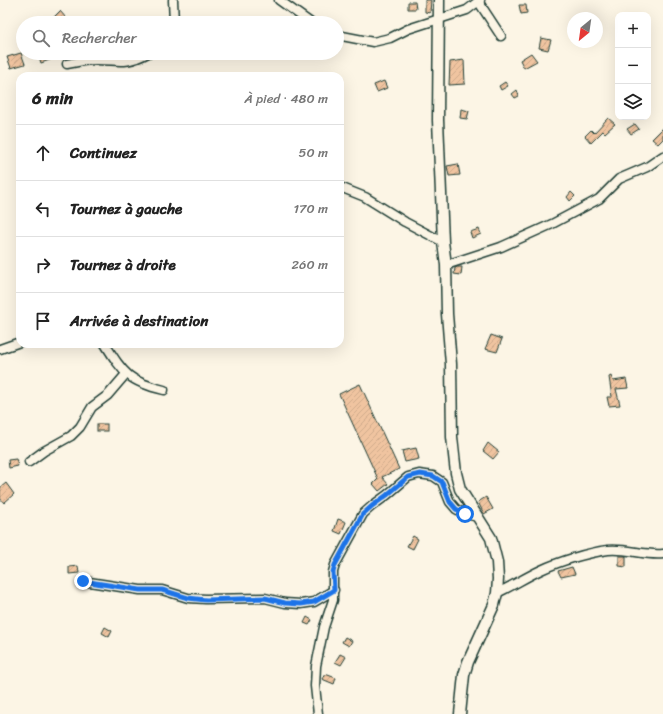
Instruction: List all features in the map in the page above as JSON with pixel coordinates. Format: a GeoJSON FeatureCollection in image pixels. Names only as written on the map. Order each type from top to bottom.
{"type":"FeatureCollection","features":[{"type":"Feature","properties":{"kind":"street"},"geometry":{"type":"LineString","coordinates":[[173,0],[174,16]]}},
{"type":"Feature","properties":{"kind":"street"},"geometry":{"type":"LineString","coordinates":[[279,0],[301,16]]}},
{"type":"Feature","properties":{"kind":"street"},"geometry":{"type":"LineString","coordinates":[[439,0],[438,120],[443,242],[446,265],[447,314],[452,364],[452,437],[456,473],[460,489],[491,538],[495,550],[498,579],[494,605],[475,645],[464,675],[460,714]]}},
{"type":"Feature","properties":{"kind":"street"},"geometry":{"type":"LineString","coordinates":[[344,36],[373,42],[390,38],[467,10],[479,1],[501,36]]}},
{"type":"Feature","properties":{"kind":"street"},"geometry":{"type":"LineString","coordinates":[[67,64],[90,60],[131,60]]}},
{"type":"Feature","properties":{"kind":"street"},"geometry":{"type":"LineString","coordinates":[[446,265],[501,247],[552,224],[599,198],[619,179],[648,167],[663,156]]}},
{"type":"Feature","properties":{"kind":"street"},"geometry":{"type":"LineString","coordinates":[[344,189],[364,197],[405,222],[443,242]]}},
{"type":"Feature","properties":{"kind":"street"},"geometry":{"type":"LineString","coordinates":[[0,349],[16,343]]}},
{"type":"Feature","properties":{"kind":"street"},"geometry":{"type":"LineString","coordinates":[[108,348],[126,374],[140,383],[164,390]]}},
{"type":"Feature","properties":{"kind":"street"},"geometry":{"type":"LineString","coordinates":[[29,462],[44,451],[71,436],[80,427],[92,407],[108,395],[126,374]]}},
{"type":"Feature","properties":{"kind":"street"},"geometry":{"type":"LineString","coordinates":[[318,714],[315,686],[316,666],[324,628],[333,600],[333,572],[335,565],[363,514],[408,477],[420,474],[433,476],[442,482],[450,502],[456,509],[465,514],[478,517]]}},
{"type":"Feature","properties":{"kind":"street"},"geometry":{"type":"LineString","coordinates":[[497,593],[542,570],[589,554],[609,550],[651,555],[663,554]]}},
{"type":"Feature","properties":{"kind":"street"},"geometry":{"type":"LineString","coordinates":[[83,581],[140,590],[162,590],[188,598],[206,600],[265,598],[285,603],[301,604],[314,602],[334,590]]}},
{"type":"Feature","properties":{"kind":"building"},"geometry":{"type":"Polygon","coordinates":[[[425,0],[431,0],[430,13],[425,12],[425,0]]]}},
{"type":"Feature","properties":{"kind":"building"},"geometry":{"type":"Polygon","coordinates":[[[408,2],[415,2],[416,9],[408,9],[408,2]]]}},
{"type":"Feature","properties":{"kind":"building"},"geometry":{"type":"Polygon","coordinates":[[[519,5],[526,5],[527,13],[521,14],[519,5]]]}},
{"type":"Feature","properties":{"kind":"building"},"geometry":{"type":"Polygon","coordinates":[[[60,11],[64,16],[55,16],[60,11]]]}},
{"type":"Feature","properties":{"kind":"building"},"geometry":{"type":"Polygon","coordinates":[[[541,38],[551,40],[548,50],[539,48],[541,38]]]}},
{"type":"Feature","properties":{"kind":"building"},"geometry":{"type":"Polygon","coordinates":[[[531,53],[537,61],[524,68],[520,60],[531,53]]]}},
{"type":"Feature","properties":{"kind":"building"},"geometry":{"type":"Polygon","coordinates":[[[16,54],[16,60],[24,60],[25,64],[11,68],[7,57],[16,54]]]}},
{"type":"Feature","properties":{"kind":"building"},"geometry":{"type":"Polygon","coordinates":[[[40,60],[49,60],[41,63],[40,60]]]}},
{"type":"Feature","properties":{"kind":"building"},"geometry":{"type":"Polygon","coordinates":[[[464,60],[465,84],[449,85],[450,62],[464,60]]]}},
{"type":"Feature","properties":{"kind":"building"},"geometry":{"type":"Polygon","coordinates":[[[384,81],[387,88],[377,92],[374,85],[384,81]]]}},
{"type":"Feature","properties":{"kind":"building"},"geometry":{"type":"Polygon","coordinates":[[[505,82],[508,86],[501,90],[499,86],[505,82]]]}},
{"type":"Feature","properties":{"kind":"building"},"geometry":{"type":"Polygon","coordinates":[[[517,90],[519,96],[515,98],[512,94],[517,90]]]}},
{"type":"Feature","properties":{"kind":"building"},"geometry":{"type":"Polygon","coordinates":[[[461,109],[469,111],[467,119],[460,118],[461,109]]]}},
{"type":"Feature","properties":{"kind":"building"},"geometry":{"type":"Polygon","coordinates":[[[608,118],[615,124],[605,133],[603,131],[591,143],[585,136],[591,130],[594,133],[608,118]]]}},
{"type":"Feature","properties":{"kind":"building"},"geometry":{"type":"Polygon","coordinates":[[[635,124],[639,129],[631,134],[627,129],[635,124]]]}},
{"type":"Feature","properties":{"kind":"building"},"geometry":{"type":"Polygon","coordinates":[[[663,128],[663,139],[658,144],[652,139],[663,128]]]}},
{"type":"Feature","properties":{"kind":"building"},"geometry":{"type":"Polygon","coordinates":[[[458,164],[460,175],[449,176],[447,166],[458,164]]]}},
{"type":"Feature","properties":{"kind":"building"},"geometry":{"type":"Polygon","coordinates":[[[571,192],[575,196],[570,201],[567,197],[571,192]]]}},
{"type":"Feature","properties":{"kind":"building"},"geometry":{"type":"Polygon","coordinates":[[[479,229],[481,234],[472,238],[470,232],[479,229]]]}},
{"type":"Feature","properties":{"kind":"building"},"geometry":{"type":"Polygon","coordinates":[[[462,267],[461,275],[454,274],[455,268],[462,267]]]}},
{"type":"Feature","properties":{"kind":"building"},"geometry":{"type":"Polygon","coordinates":[[[491,335],[502,339],[497,352],[485,349],[491,335]]]}},
{"type":"Feature","properties":{"kind":"building"},"geometry":{"type":"Polygon","coordinates":[[[611,376],[613,381],[626,379],[628,388],[616,389],[620,405],[609,406],[607,397],[612,397],[609,377],[611,376]]]}},
{"type":"Feature","properties":{"kind":"building"},"geometry":{"type":"Polygon","coordinates":[[[360,384],[399,469],[382,477],[388,484],[379,491],[373,484],[378,479],[339,394],[360,384]]]}},
{"type":"Feature","properties":{"kind":"building"},"geometry":{"type":"Polygon","coordinates":[[[97,424],[107,424],[107,431],[97,431],[97,424]]]}},
{"type":"Feature","properties":{"kind":"building"},"geometry":{"type":"Polygon","coordinates":[[[488,443],[499,452],[493,459],[483,451],[488,443]]]}},
{"type":"Feature","properties":{"kind":"building"},"geometry":{"type":"Polygon","coordinates":[[[416,448],[419,459],[405,462],[402,451],[416,448]]]}},
{"type":"Feature","properties":{"kind":"building"},"geometry":{"type":"Polygon","coordinates":[[[16,459],[18,466],[9,468],[8,460],[16,459]]]}},
{"type":"Feature","properties":{"kind":"building"},"geometry":{"type":"Polygon","coordinates":[[[6,483],[14,494],[4,503],[0,498],[0,488],[6,483]]]}},
{"type":"Feature","properties":{"kind":"building"},"geometry":{"type":"Polygon","coordinates":[[[486,497],[493,509],[484,514],[478,502],[486,497]]]}},
{"type":"Feature","properties":{"kind":"building"},"geometry":{"type":"Polygon","coordinates":[[[338,519],[346,522],[341,534],[334,531],[338,519]]]}},
{"type":"Feature","properties":{"kind":"building"},"geometry":{"type":"Polygon","coordinates":[[[413,536],[418,539],[413,549],[407,546],[413,536]]]}},
{"type":"Feature","properties":{"kind":"building"},"geometry":{"type":"Polygon","coordinates":[[[619,556],[626,556],[626,567],[619,566],[619,556]]]}},
{"type":"Feature","properties":{"kind":"building"},"geometry":{"type":"Polygon","coordinates":[[[78,566],[79,573],[69,574],[69,567],[78,566]]]}},
{"type":"Feature","properties":{"kind":"building"},"geometry":{"type":"Polygon","coordinates":[[[572,567],[575,574],[561,577],[558,571],[572,567]]]}},
{"type":"Feature","properties":{"kind":"building"},"geometry":{"type":"Polygon","coordinates":[[[307,617],[312,620],[309,625],[304,623],[307,617]]]}},
{"type":"Feature","properties":{"kind":"building"},"geometry":{"type":"Polygon","coordinates":[[[105,627],[112,631],[109,637],[102,633],[105,627]]]}},
{"type":"Feature","properties":{"kind":"building"},"geometry":{"type":"Polygon","coordinates":[[[345,637],[352,641],[349,646],[342,642],[345,637]]]}},
{"type":"Feature","properties":{"kind":"building"},"geometry":{"type":"Polygon","coordinates":[[[340,654],[346,657],[341,665],[335,662],[340,654]]]}},
{"type":"Feature","properties":{"kind":"building"},"geometry":{"type":"Polygon","coordinates":[[[325,674],[336,678],[334,684],[322,679],[325,674]]]}},
{"type":"Feature","properties":{"kind":"route"},"geometry":{"type":"LineString","coordinates":[[83,581],[140,590],[162,590],[188,598],[206,600],[265,598],[285,603],[301,604],[314,602],[334,590],[333,572],[335,565],[363,514],[408,477],[420,474],[433,476],[442,482],[450,502],[456,509],[465,514]]}}]}
